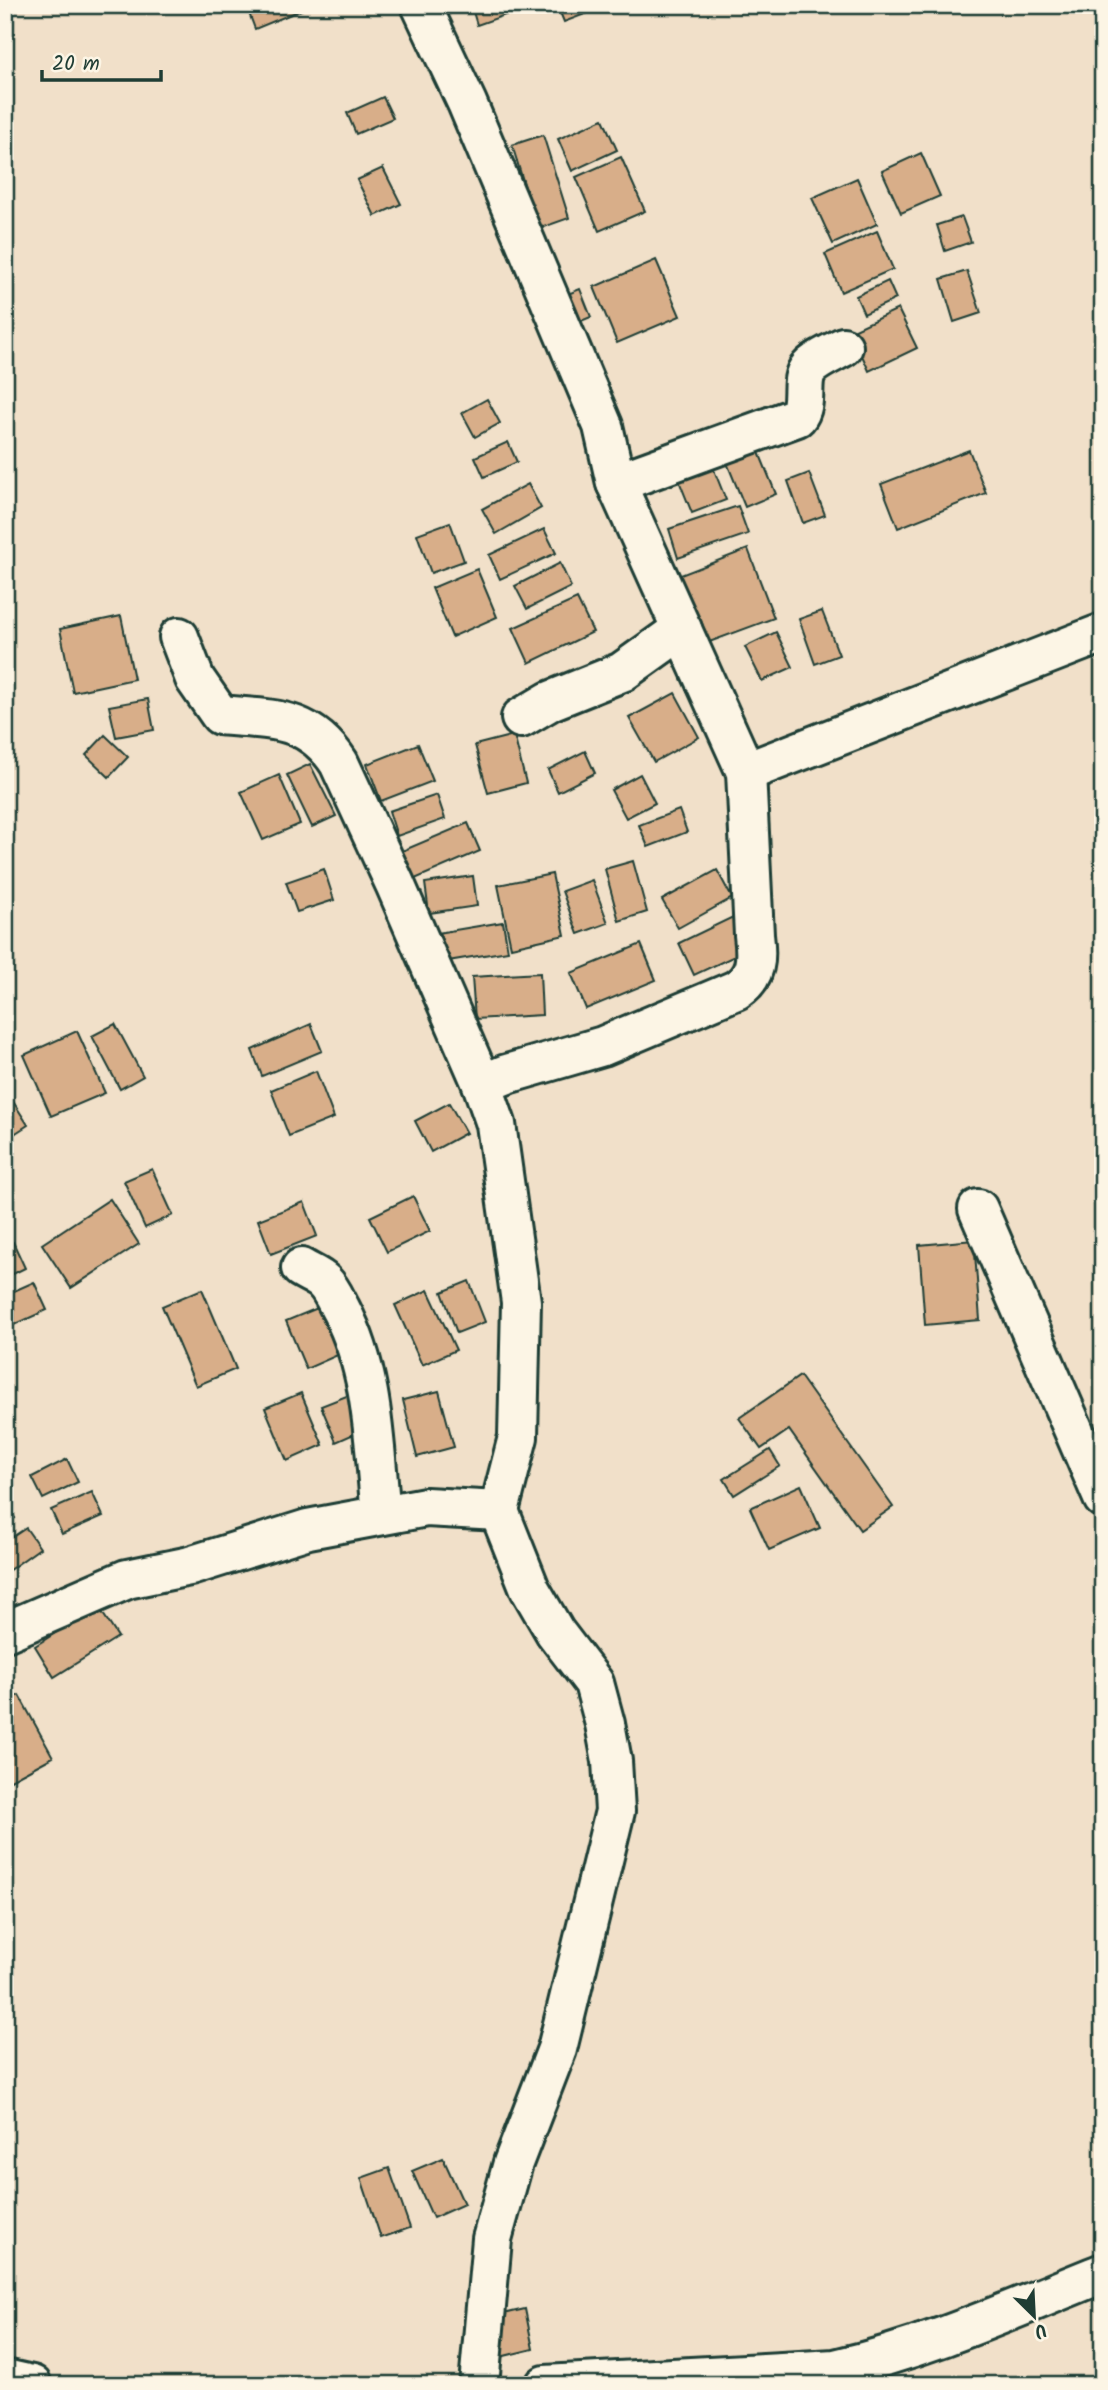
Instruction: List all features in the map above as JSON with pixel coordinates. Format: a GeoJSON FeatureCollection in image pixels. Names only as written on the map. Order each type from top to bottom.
{"type":"FeatureCollection","features":[{"type":"Feature","properties":{"kind":"street"},"geometry":{"type":"LineString","coordinates":[[421,5],[467,103],[603,426],[616,483],[746,772],[756,952],[754,971],[747,983],[603,1046],[482,1084]]}},
{"type":"Feature","properties":{"kind":"street"},"geometry":{"type":"LineString","coordinates":[[616,483],[797,417],[803,405],[805,377],[810,367],[843,347]]}},
{"type":"Feature","properties":{"kind":"street"},"geometry":{"type":"LineString","coordinates":[[520,718],[550,702],[622,672],[682,629]]}},
{"type":"Feature","properties":{"kind":"street"},"geometry":{"type":"LineString","coordinates":[[746,772],[1103,633]]}},
{"type":"Feature","properties":{"kind":"street"},"geometry":{"type":"LineString","coordinates":[[179,637],[195,679],[220,715],[284,721],[303,727],[329,748],[339,763],[395,884],[482,1084],[496,1124],[521,1302],[518,1437],[499,1511],[530,1589],[555,1632],[594,1683],[612,1761],[615,1811],[556,2049],[513,2163],[492,2239],[479,2385]]}},
{"type":"Feature","properties":{"kind":"street"},"geometry":{"type":"LineString","coordinates":[[978,1209],[1103,1498]]}},
{"type":"Feature","properties":{"kind":"street"},"geometry":{"type":"LineString","coordinates":[[301,1268],[323,1281],[332,1292],[361,1358],[370,1402],[381,1515]]}},
{"type":"Feature","properties":{"kind":"street"},"geometry":{"type":"LineString","coordinates":[[5,1632],[127,1579],[190,1566],[308,1529],[426,1507],[499,1511]]}},
{"type":"Feature","properties":{"kind":"street"},"geometry":{"type":"LineString","coordinates":[[545,2385],[835,2369],[880,2359],[925,2344],[1103,2273]]}},
{"type":"Feature","properties":{"kind":"street"},"geometry":{"type":"LineString","coordinates":[[5,2379],[32,2385]]}},
{"type":"Feature","properties":{"kind":"building"},"geometry":{"type":"Polygon","coordinates":[[[246,5],[313,5],[255,29],[246,5]]]}},
{"type":"Feature","properties":{"kind":"building"},"geometry":{"type":"Polygon","coordinates":[[[471,5],[527,5],[528,7],[477,25],[471,5]]]}},
{"type":"Feature","properties":{"kind":"building"},"geometry":{"type":"Polygon","coordinates":[[[557,5],[590,5],[593,11],[564,22],[557,5]]]}},
{"type":"Feature","properties":{"kind":"building"},"geometry":{"type":"Polygon","coordinates":[[[383,97],[393,118],[356,134],[347,113],[383,97]]]}},
{"type":"Feature","properties":{"kind":"building"},"geometry":{"type":"Polygon","coordinates":[[[603,119],[617,150],[572,171],[558,139],[603,119]]]}},
{"type":"Feature","properties":{"kind":"building"},"geometry":{"type":"Polygon","coordinates":[[[543,135],[569,218],[538,229],[512,145],[543,135]]]}},
{"type":"Feature","properties":{"kind":"building"},"geometry":{"type":"Polygon","coordinates":[[[921,153],[940,196],[901,213],[882,171],[921,153]]]}},
{"type":"Feature","properties":{"kind":"building"},"geometry":{"type":"Polygon","coordinates":[[[621,157],[645,211],[599,231],[576,177],[621,157]]]}},
{"type":"Feature","properties":{"kind":"building"},"geometry":{"type":"Polygon","coordinates":[[[383,168],[401,204],[375,216],[357,180],[383,168]]]}},
{"type":"Feature","properties":{"kind":"building"},"geometry":{"type":"Polygon","coordinates":[[[857,178],[877,224],[833,244],[812,198],[857,178]]]}},
{"type":"Feature","properties":{"kind":"building"},"geometry":{"type":"Polygon","coordinates":[[[962,217],[971,242],[945,251],[937,225],[962,217]]]}},
{"type":"Feature","properties":{"kind":"building"},"geometry":{"type":"Polygon","coordinates":[[[877,231],[893,269],[841,292],[825,254],[877,231]]]}},
{"type":"Feature","properties":{"kind":"building"},"geometry":{"type":"Polygon","coordinates":[[[656,260],[680,316],[617,343],[594,287],[656,260]]]}},
{"type":"Feature","properties":{"kind":"building"},"geometry":{"type":"Polygon","coordinates":[[[967,271],[981,313],[954,322],[941,279],[967,271]]]}},
{"type":"Feature","properties":{"kind":"building"},"geometry":{"type":"Polygon","coordinates":[[[888,281],[896,299],[864,314],[856,296],[888,281]]]}},
{"type":"Feature","properties":{"kind":"building"},"geometry":{"type":"Polygon","coordinates":[[[580,289],[591,317],[564,328],[553,300],[580,289]]]}},
{"type":"Feature","properties":{"kind":"building"},"geometry":{"type":"Polygon","coordinates":[[[898,309],[917,348],[869,371],[851,331],[898,309]]]}},
{"type":"Feature","properties":{"kind":"building"},"geometry":{"type":"Polygon","coordinates":[[[487,399],[500,423],[475,437],[462,413],[487,399]]]}},
{"type":"Feature","properties":{"kind":"building"},"geometry":{"type":"Polygon","coordinates":[[[508,442],[517,462],[484,477],[475,457],[508,442]]]}},
{"type":"Feature","properties":{"kind":"building"},"geometry":{"type":"Polygon","coordinates":[[[756,445],[776,494],[745,507],[725,458],[756,445]]]}},
{"type":"Feature","properties":{"kind":"building"},"geometry":{"type":"Polygon","coordinates":[[[969,450],[986,493],[898,528],[881,484],[969,450]]]}},
{"type":"Feature","properties":{"kind":"building"},"geometry":{"type":"Polygon","coordinates":[[[712,465],[726,500],[692,513],[678,478],[712,465]]]}},
{"type":"Feature","properties":{"kind":"building"},"geometry":{"type":"Polygon","coordinates":[[[809,473],[825,515],[803,523],[788,481],[809,473]]]}},
{"type":"Feature","properties":{"kind":"building"},"geometry":{"type":"Polygon","coordinates":[[[528,484],[541,508],[496,534],[482,509],[528,484]]]}},
{"type":"Feature","properties":{"kind":"building"},"geometry":{"type":"Polygon","coordinates":[[[738,506],[748,534],[678,558],[669,529],[738,506]]]}},
{"type":"Feature","properties":{"kind":"building"},"geometry":{"type":"Polygon","coordinates":[[[450,522],[464,561],[431,573],[417,534],[450,522]]]}},
{"type":"Feature","properties":{"kind":"building"},"geometry":{"type":"Polygon","coordinates":[[[544,529],[556,553],[500,579],[489,555],[544,529]]]}},
{"type":"Feature","properties":{"kind":"building"},"geometry":{"type":"Polygon","coordinates":[[[748,549],[774,618],[704,644],[678,576],[748,549]]]}},
{"type":"Feature","properties":{"kind":"building"},"geometry":{"type":"Polygon","coordinates":[[[560,563],[571,587],[527,609],[515,586],[560,563]]]}},
{"type":"Feature","properties":{"kind":"building"},"geometry":{"type":"Polygon","coordinates":[[[477,569],[497,617],[452,637],[432,588],[477,569]]]}},
{"type":"Feature","properties":{"kind":"building"},"geometry":{"type":"Polygon","coordinates":[[[577,599],[593,632],[529,663],[513,628],[577,599]]]}},
{"type":"Feature","properties":{"kind":"building"},"geometry":{"type":"Polygon","coordinates":[[[822,611],[839,655],[815,664],[799,619],[822,611]]]}},
{"type":"Feature","properties":{"kind":"building"},"geometry":{"type":"Polygon","coordinates":[[[121,616],[134,679],[73,692],[60,629],[121,616]]]}},
{"type":"Feature","properties":{"kind":"building"},"geometry":{"type":"Polygon","coordinates":[[[776,632],[793,667],[762,681],[745,647],[776,632]]]}},
{"type":"Feature","properties":{"kind":"building"},"geometry":{"type":"Polygon","coordinates":[[[675,693],[699,737],[654,762],[629,718],[675,693]]]}},
{"type":"Feature","properties":{"kind":"building"},"geometry":{"type":"Polygon","coordinates":[[[148,699],[154,730],[116,737],[109,706],[148,699]]]}},
{"type":"Feature","properties":{"kind":"building"},"geometry":{"type":"Polygon","coordinates":[[[105,735],[128,757],[109,777],[86,755],[105,735]]]}},
{"type":"Feature","properties":{"kind":"building"},"geometry":{"type":"Polygon","coordinates":[[[514,735],[526,783],[488,793],[475,745],[514,735]]]}},
{"type":"Feature","properties":{"kind":"building"},"geometry":{"type":"Polygon","coordinates":[[[418,744],[433,781],[381,801],[367,764],[418,744]]]}},
{"type":"Feature","properties":{"kind":"building"},"geometry":{"type":"Polygon","coordinates":[[[585,751],[595,773],[558,792],[548,770],[585,751]]]}},
{"type":"Feature","properties":{"kind":"building"},"geometry":{"type":"Polygon","coordinates":[[[310,764],[336,816],[312,827],[287,775],[310,764]]]}},
{"type":"Feature","properties":{"kind":"building"},"geometry":{"type":"Polygon","coordinates":[[[640,774],[655,803],[626,818],[611,790],[640,774]]]}},
{"type":"Feature","properties":{"kind":"building"},"geometry":{"type":"Polygon","coordinates":[[[279,775],[300,824],[263,840],[241,792],[279,775]]]}},
{"type":"Feature","properties":{"kind":"building"},"geometry":{"type":"Polygon","coordinates":[[[437,795],[445,819],[397,836],[389,811],[437,795]]]}},
{"type":"Feature","properties":{"kind":"building"},"geometry":{"type":"Polygon","coordinates":[[[679,810],[687,832],[648,847],[639,825],[679,810]]]}},
{"type":"Feature","properties":{"kind":"building"},"geometry":{"type":"Polygon","coordinates":[[[468,823],[480,851],[415,879],[402,851],[468,823]]]}},
{"type":"Feature","properties":{"kind":"building"},"geometry":{"type":"Polygon","coordinates":[[[633,861],[647,912],[619,921],[605,869],[633,861]]]}},
{"type":"Feature","properties":{"kind":"building"},"geometry":{"type":"Polygon","coordinates":[[[324,869],[334,900],[297,912],[286,882],[324,869]]]}},
{"type":"Feature","properties":{"kind":"building"},"geometry":{"type":"Polygon","coordinates":[[[717,870],[732,898],[678,928],[662,900],[717,870]]]}},
{"type":"Feature","properties":{"kind":"building"},"geometry":{"type":"Polygon","coordinates":[[[552,874],[565,935],[511,947],[498,885],[552,874]]]}},
{"type":"Feature","properties":{"kind":"building"},"geometry":{"type":"Polygon","coordinates":[[[473,876],[477,906],[429,913],[425,883],[473,876]]]}},
{"type":"Feature","properties":{"kind":"building"},"geometry":{"type":"Polygon","coordinates":[[[592,880],[608,923],[578,934],[562,891],[592,880]]]}},
{"type":"Feature","properties":{"kind":"building"},"geometry":{"type":"Polygon","coordinates":[[[737,915],[752,948],[694,975],[679,943],[737,915]]]}},
{"type":"Feature","properties":{"kind":"building"},"geometry":{"type":"Polygon","coordinates":[[[503,922],[508,951],[442,962],[437,933],[503,922]]]}},
{"type":"Feature","properties":{"kind":"building"},"geometry":{"type":"Polygon","coordinates":[[[641,944],[656,980],[586,1009],[571,973],[641,944]]]}},
{"type":"Feature","properties":{"kind":"building"},"geometry":{"type":"Polygon","coordinates":[[[540,973],[542,1015],[475,1019],[472,977],[540,973]]]}},
{"type":"Feature","properties":{"kind":"building"},"geometry":{"type":"Polygon","coordinates":[[[115,1024],[143,1076],[120,1089],[92,1036],[115,1024]]]}},
{"type":"Feature","properties":{"kind":"building"},"geometry":{"type":"Polygon","coordinates":[[[311,1024],[322,1051],[262,1076],[252,1050],[311,1024]]]}},
{"type":"Feature","properties":{"kind":"building"},"geometry":{"type":"Polygon","coordinates":[[[77,1031],[105,1093],[51,1116],[24,1055],[77,1031]]]}},
{"type":"Feature","properties":{"kind":"building"},"geometry":{"type":"Polygon","coordinates":[[[316,1071],[334,1118],[289,1136],[271,1090],[316,1071]]]}},
{"type":"Feature","properties":{"kind":"building"},"geometry":{"type":"Polygon","coordinates":[[[5,1089],[28,1125],[5,1140],[5,1089]]]}},
{"type":"Feature","properties":{"kind":"building"},"geometry":{"type":"Polygon","coordinates":[[[449,1103],[466,1133],[431,1152],[415,1121],[449,1103]]]}},
{"type":"Feature","properties":{"kind":"building"},"geometry":{"type":"Polygon","coordinates":[[[152,1169],[173,1215],[145,1228],[124,1181],[152,1169]]]}},
{"type":"Feature","properties":{"kind":"building"},"geometry":{"type":"Polygon","coordinates":[[[413,1196],[430,1231],[387,1252],[370,1217],[413,1196]]]}},
{"type":"Feature","properties":{"kind":"building"},"geometry":{"type":"Polygon","coordinates":[[[110,1199],[139,1244],[71,1288],[42,1244],[110,1199]]]}},
{"type":"Feature","properties":{"kind":"building"},"geometry":{"type":"Polygon","coordinates":[[[304,1202],[317,1236],[271,1254],[258,1220],[304,1202]]]}},
{"type":"Feature","properties":{"kind":"building"},"geometry":{"type":"Polygon","coordinates":[[[974,1240],[980,1320],[925,1325],[919,1245],[974,1240]]]}},
{"type":"Feature","properties":{"kind":"building"},"geometry":{"type":"Polygon","coordinates":[[[13,1242],[25,1268],[5,1278],[5,1245],[13,1242]]]}},
{"type":"Feature","properties":{"kind":"building"},"geometry":{"type":"Polygon","coordinates":[[[469,1281],[485,1322],[457,1333],[442,1292],[469,1281]]]}},
{"type":"Feature","properties":{"kind":"building"},"geometry":{"type":"Polygon","coordinates":[[[34,1282],[47,1310],[5,1329],[5,1295],[34,1282]]]}},
{"type":"Feature","properties":{"kind":"building"},"geometry":{"type":"Polygon","coordinates":[[[202,1289],[236,1369],[196,1386],[162,1306],[202,1289]]]}},
{"type":"Feature","properties":{"kind":"building"},"geometry":{"type":"Polygon","coordinates":[[[428,1290],[456,1350],[422,1365],[395,1305],[428,1290]]]}},
{"type":"Feature","properties":{"kind":"building"},"geometry":{"type":"Polygon","coordinates":[[[320,1307],[340,1354],[306,1369],[286,1321],[320,1307]]]}},
{"type":"Feature","properties":{"kind":"building"},"geometry":{"type":"Polygon","coordinates":[[[800,1376],[893,1507],[860,1530],[789,1430],[761,1449],[739,1418],[800,1376]]]}},
{"type":"Feature","properties":{"kind":"building"},"geometry":{"type":"Polygon","coordinates":[[[439,1391],[454,1447],[417,1457],[403,1400],[439,1391]]]}},
{"type":"Feature","properties":{"kind":"building"},"geometry":{"type":"Polygon","coordinates":[[[301,1393],[323,1445],[287,1461],[265,1408],[301,1393]]]}},
{"type":"Feature","properties":{"kind":"building"},"geometry":{"type":"Polygon","coordinates":[[[349,1395],[363,1430],[336,1442],[321,1406],[349,1395]]]}},
{"type":"Feature","properties":{"kind":"building"},"geometry":{"type":"Polygon","coordinates":[[[770,1450],[780,1466],[734,1495],[724,1479],[770,1450]]]}},
{"type":"Feature","properties":{"kind":"building"},"geometry":{"type":"Polygon","coordinates":[[[67,1459],[78,1482],[43,1499],[32,1477],[67,1459]]]}},
{"type":"Feature","properties":{"kind":"building"},"geometry":{"type":"Polygon","coordinates":[[[801,1485],[820,1528],[769,1550],[750,1508],[801,1485]]]}},
{"type":"Feature","properties":{"kind":"building"},"geometry":{"type":"Polygon","coordinates":[[[92,1492],[103,1516],[62,1534],[51,1510],[92,1492]]]}},
{"type":"Feature","properties":{"kind":"building"},"geometry":{"type":"Polygon","coordinates":[[[5,1505],[15,1518],[5,1526],[5,1505]]]}},
{"type":"Feature","properties":{"kind":"building"},"geometry":{"type":"Polygon","coordinates":[[[26,1528],[40,1548],[5,1573],[5,1542],[26,1528]]]}},
{"type":"Feature","properties":{"kind":"building"},"geometry":{"type":"Polygon","coordinates":[[[98,1606],[118,1637],[54,1677],[35,1646],[98,1606]]]}},
{"type":"Feature","properties":{"kind":"building"},"geometry":{"type":"Polygon","coordinates":[[[19,1695],[53,1757],[5,1783],[5,1703],[19,1695]]]}},
{"type":"Feature","properties":{"kind":"building"},"geometry":{"type":"Polygon","coordinates":[[[443,2158],[464,2204],[433,2218],[412,2171],[443,2158]]]}},
{"type":"Feature","properties":{"kind":"building"},"geometry":{"type":"Polygon","coordinates":[[[389,2168],[410,2228],[381,2238],[361,2178],[389,2168]]]}},
{"type":"Feature","properties":{"kind":"building"},"geometry":{"type":"Polygon","coordinates":[[[525,2309],[533,2349],[500,2357],[491,2317],[525,2309]]]}}]}
